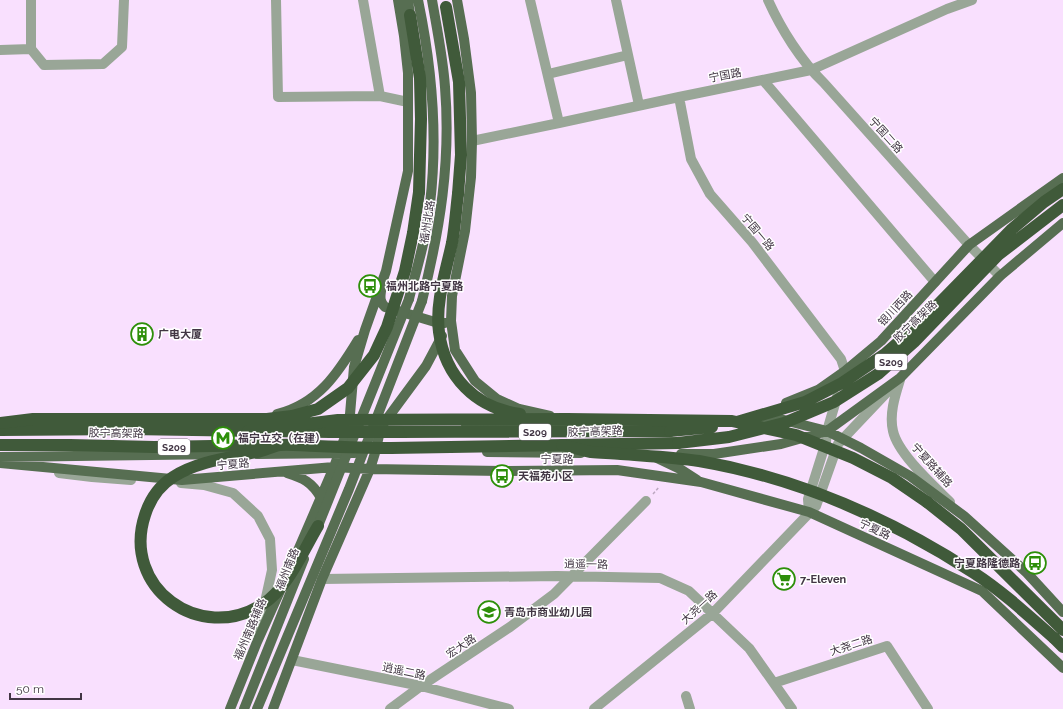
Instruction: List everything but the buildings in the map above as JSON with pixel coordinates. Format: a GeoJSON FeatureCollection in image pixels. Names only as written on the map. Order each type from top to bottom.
{"type":"FeatureCollection","features":[{"type":"Feature","properties":{"kind":"highway"},"geometry":{"type":"LineString","coordinates":[[446,3],[459,82],[461,155],[452,241],[440,300],[439,332],[447,363],[464,388],[482,401],[508,412],[570,422],[732,422],[796,436],[853,458],[892,478],[927,502],[961,529],[1058,634],[1063,647]]}},
{"type":"Feature","properties":{"kind":"highway"},"geometry":{"type":"LineString","coordinates":[[0,423],[33,419],[267,419],[292,416],[318,409],[348,388],[374,354],[387,327],[405,271],[413,233],[419,192],[421,119],[420,78],[410,15]]}},
{"type":"Feature","properties":{"kind":"highway","name":"胶宁高架路"},"geometry":{"type":"LineString","coordinates":[[0,430],[330,432],[670,431],[722,426],[805,402],[842,383],[885,354],[918,325],[1012,229],[1044,202],[1063,189]]}},
{"type":"Feature","properties":{"kind":"highway","name":"胶宁高架路"},"geometry":{"type":"LineString","coordinates":[[0,445],[154,447],[279,445],[391,448],[678,443],[729,437],[784,423],[834,402],[878,374],[919,337],[998,255],[1063,205]]}},
{"type":"Feature","properties":{"kind":"highway","name":"胶宁高架路"},"geometry":{"type":"LineString","coordinates":[[248,431],[338,420],[405,419],[570,422]]}},
{"type":"Feature","properties":{"kind":"highway"},"geometry":{"type":"LineString","coordinates":[[279,445],[259,452],[223,458],[207,463],[187,470],[173,477],[164,484],[154,495],[147,508],[142,524],[141,549],[143,562],[148,576],[157,589],[167,599],[179,608],[196,615],[210,618],[237,615],[248,612],[264,604],[277,592],[293,570],[318,526]]}},
{"type":"Feature","properties":{"kind":"highway"},"geometry":{"type":"LineString","coordinates":[[562,445],[592,452],[699,461],[733,468],[802,488],[861,511],[920,541],[975,574],[1017,607],[1058,634]]}},
{"type":"Feature","properties":{"kind":"main road"},"geometry":{"type":"LineString","coordinates":[[398,0],[408,73],[408,171],[380,297],[381,303],[385,307],[435,322],[447,323],[450,321]]}},
{"type":"Feature","properties":{"kind":"main road"},"geometry":{"type":"LineString","coordinates":[[408,0],[410,15]]}},
{"type":"Feature","properties":{"kind":"main road","name":"福州北路"},"geometry":{"type":"LineString","coordinates":[[354,437],[409,299],[426,228],[430,204],[433,156],[432,96],[428,56],[418,0]]}},
{"type":"Feature","properties":{"kind":"main road","name":"福州北路"},"geometry":{"type":"LineString","coordinates":[[257,709],[368,438],[422,301],[433,257],[442,208],[446,155],[445,87],[442,53],[432,0]]}},
{"type":"Feature","properties":{"kind":"main road"},"geometry":{"type":"LineString","coordinates":[[457,0],[471,93],[472,141],[471,177],[465,231],[452,296],[450,321],[455,350],[475,381],[497,399],[519,409],[570,422],[603,415]]}},
{"type":"Feature","properties":{"kind":"main road","name":"银川西路"},"geometry":{"type":"LineString","coordinates":[[724,418],[765,410],[791,401],[818,390],[845,371],[881,341],[969,245],[1063,178]]}},
{"type":"Feature","properties":{"kind":"main road"},"geometry":{"type":"LineString","coordinates":[[827,431],[900,378],[1000,276],[1063,223]]}},
{"type":"Feature","properties":{"kind":"main road"},"geometry":{"type":"LineString","coordinates":[[226,426],[286,412],[304,403],[326,386],[342,366],[364,330],[383,282]]}},
{"type":"Feature","properties":{"kind":"main road"},"geometry":{"type":"LineString","coordinates":[[273,709],[322,579],[370,469],[381,426],[426,366],[450,321]]}},
{"type":"Feature","properties":{"kind":"main road","name":"福州南路辅路"},"geometry":{"type":"LineString","coordinates":[[230,709],[257,642],[334,467],[349,426],[354,367],[364,330]]}},
{"type":"Feature","properties":{"kind":"main road"},"geometry":{"type":"LineString","coordinates":[[546,415],[776,418],[827,431],[910,476],[964,516],[1027,572],[1063,612]]}},
{"type":"Feature","properties":{"kind":"main road"},"geometry":{"type":"LineString","coordinates":[[0,426],[381,426],[570,422],[682,424],[724,418]]}},
{"type":"Feature","properties":{"kind":"main road","name":"宁夏路"},"geometry":{"type":"LineString","coordinates":[[0,457],[520,452],[714,454],[781,444],[827,431]]}},
{"type":"Feature","properties":{"kind":"main road","name":"福州南路"},"geometry":{"type":"LineString","coordinates":[[244,709],[354,437]]}},
{"type":"Feature","properties":{"kind":"main road"},"geometry":{"type":"LineString","coordinates":[[648,454],[680,469],[701,482]]}},
{"type":"Feature","properties":{"kind":"main road","name":"宁夏路"},"geometry":{"type":"LineString","coordinates":[[0,464],[182,480],[334,467],[370,469],[617,470],[701,482],[809,512],[982,591],[1063,668]]}},
{"type":"Feature","properties":{"kind":"main road"},"geometry":{"type":"LineString","coordinates":[[284,472],[301,478],[307,482],[315,488],[320,498]]}},
{"type":"Feature","properties":{"kind":"street"},"geometry":{"type":"LineString","coordinates":[[31,0],[31,49],[44,65],[103,64],[122,47],[124,0]]}},
{"type":"Feature","properties":{"kind":"street"},"geometry":{"type":"LineString","coordinates":[[276,0],[278,97],[380,96],[408,102]]}},
{"type":"Feature","properties":{"kind":"street"},"geometry":{"type":"LineString","coordinates":[[363,0],[380,96]]}},
{"type":"Feature","properties":{"kind":"street"},"geometry":{"type":"LineString","coordinates":[[530,0],[560,123]]}},
{"type":"Feature","properties":{"kind":"street","name":"宁国二路"},"geometry":{"type":"LineString","coordinates":[[768,0],[776,19],[811,70],[969,245],[1000,276]]}},
{"type":"Feature","properties":{"kind":"street","name":"宁国路"},"geometry":{"type":"LineString","coordinates":[[472,141],[811,70],[945,4],[972,0]]}},
{"type":"Feature","properties":{"kind":"street"},"geometry":{"type":"LineString","coordinates":[[619,1],[628,55],[639,105]]}},
{"type":"Feature","properties":{"kind":"street"},"geometry":{"type":"LineString","coordinates":[[0,50],[31,49]]}},
{"type":"Feature","properties":{"kind":"street"},"geometry":{"type":"LineString","coordinates":[[548,74],[628,55]]}},
{"type":"Feature","properties":{"kind":"street"},"geometry":{"type":"LineString","coordinates":[[763,80],[936,282]]}},
{"type":"Feature","properties":{"kind":"street","name":"宁国一路"},"geometry":{"type":"LineString","coordinates":[[678,97],[691,159],[710,194],[752,242],[841,359],[845,371]]}},
{"type":"Feature","properties":{"kind":"street"},"geometry":{"type":"LineString","coordinates":[[809,512],[808,499],[826,442],[827,431],[845,371]]}},
{"type":"Feature","properties":{"kind":"street","name":"大尧一路"},"geometry":{"type":"LineString","coordinates":[[594,709],[713,613],[816,506],[838,444],[900,378]]}},
{"type":"Feature","properties":{"kind":"street","name":"宁夏路辅路"},"geometry":{"type":"LineString","coordinates":[[900,378],[892,404],[893,431],[903,453],[964,516]]}},
{"type":"Feature","properties":{"kind":"street"},"geometry":{"type":"LineString","coordinates":[[0,464],[92,477],[204,485],[233,494],[258,516],[270,539],[272,570],[257,642]]}},
{"type":"Feature","properties":{"kind":"street","name":"宏大路"},"geometry":{"type":"LineString","coordinates":[[390,709],[421,686],[510,627],[554,594],[646,501]]}},
{"type":"Feature","properties":{"kind":"street","name":"逍遥一路"},"geometry":{"type":"LineString","coordinates":[[322,579],[573,576],[660,578],[689,591],[749,648],[792,709]]}},
{"type":"Feature","properties":{"kind":"street","name":"大尧二路"},"geometry":{"type":"LineString","coordinates":[[774,683],[887,646],[928,709]]}},
{"type":"Feature","properties":{"kind":"street","name":"逍遥二路"},"geometry":{"type":"LineString","coordinates":[[292,660],[421,686],[509,709]]}},
{"type":"Feature","properties":{"kind":"street"},"geometry":{"type":"LineString","coordinates":[[686,696],[690,709]]}},
{"type":"Feature","properties":{"kind":"place","name":"福州北路宁夏路"},"geometry":{"type":"Point","coordinates":[370,286]}},
{"type":"Feature","properties":{"kind":"place","name":"广电大厦"},"geometry":{"type":"Point","coordinates":[142,334]}},
{"type":"Feature","properties":{"kind":"place","name":"福宁立交（在建）"},"geometry":{"type":"Point","coordinates":[223,438]}},
{"type":"Feature","properties":{"kind":"place","name":"天福苑小区"},"geometry":{"type":"Point","coordinates":[502,476]}},
{"type":"Feature","properties":{"kind":"place","name":"宁夏路隆德路"},"geometry":{"type":"Point","coordinates":[1035,563]}},
{"type":"Feature","properties":{"kind":"place","name":"7-Eleven"},"geometry":{"type":"Point","coordinates":[784,579]}},
{"type":"Feature","properties":{"kind":"place","name":"青岛市商业幼儿园"},"geometry":{"type":"Point","coordinates":[489,612]}}]}
